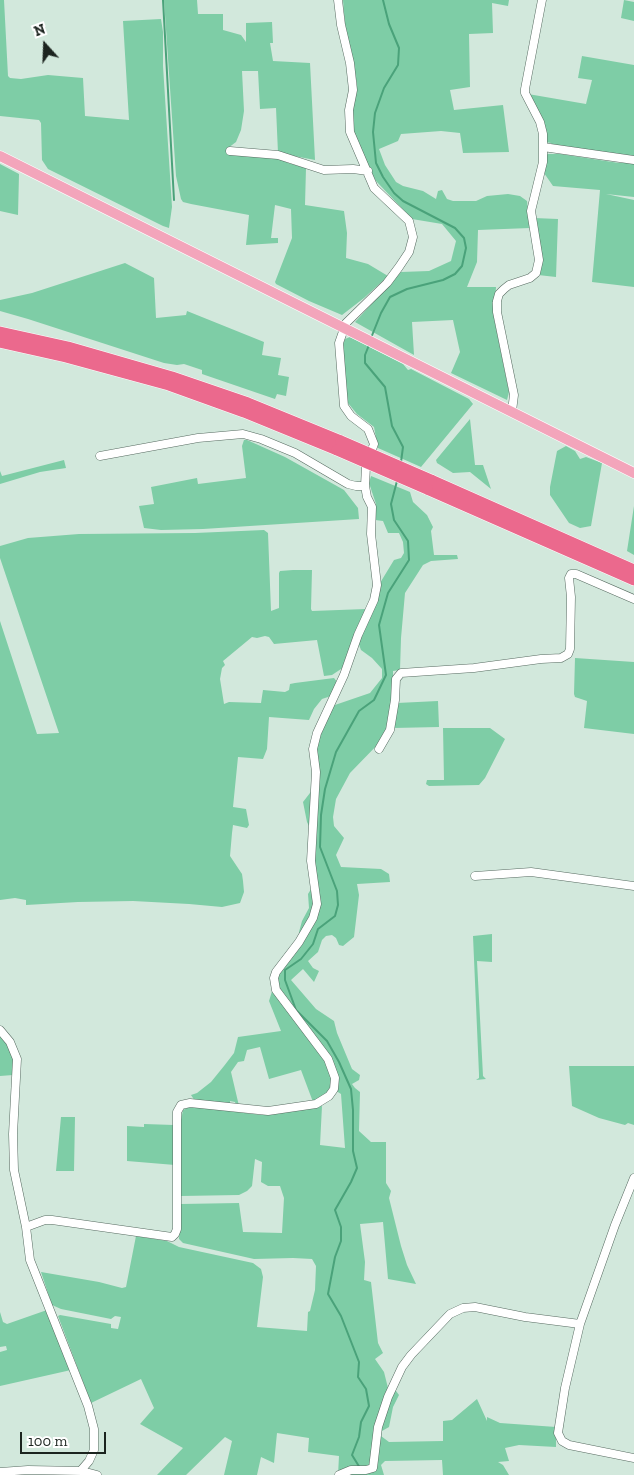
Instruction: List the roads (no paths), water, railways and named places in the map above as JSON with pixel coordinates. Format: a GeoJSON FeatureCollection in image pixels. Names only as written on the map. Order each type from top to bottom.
{"type":"FeatureCollection","features":[{"type":"Feature","properties":{"kind":"highway"},"geometry":{"type":"LineString","coordinates":[[0,332],[68,347],[172,377],[248,403],[429,484],[634,570]]}},
{"type":"Feature","properties":{"kind":"highway"},"geometry":{"type":"LineString","coordinates":[[0,342],[66,357],[169,386],[339,445]]}},
{"type":"Feature","properties":{"kind":"highway"},"geometry":{"type":"LineString","coordinates":[[429,484],[634,580]]}},
{"type":"Feature","properties":{"kind":"main road"},"geometry":{"type":"LineString","coordinates":[[0,156],[634,473]]}},
{"type":"Feature","properties":{"kind":"street"},"geometry":{"type":"LineString","coordinates":[[26,1227],[45,1220],[52,1220],[172,1237],[177,1229],[177,1112],[181,1105],[190,1103],[268,1111],[316,1104],[329,1096],[334,1089],[335,1078],[328,1059],[276,990],[274,978],[276,972],[299,942],[314,918],[317,904],[311,861],[316,772],[313,749],[317,733],[344,675],[358,635],[374,600],[377,585],[371,534],[372,507],[367,497],[365,486],[366,466],[374,444],[368,429],[351,416],[344,406],[339,343],[346,322],[387,283],[412,244],[412,228],[409,221],[374,188],[350,132],[349,110],[353,90],[338,0]]}},
{"type":"Feature","properties":{"kind":"street"},"geometry":{"type":"LineString","coordinates":[[512,411],[514,395],[497,312],[497,301],[499,294],[504,289],[509,285],[530,278],[536,273],[539,266],[539,253],[531,211],[541,176],[543,147],[540,122],[525,93],[525,89],[542,0]]}},
{"type":"Feature","properties":{"kind":"street"},"geometry":{"type":"LineString","coordinates":[[543,147],[634,160]]}},
{"type":"Feature","properties":{"kind":"street"},"geometry":{"type":"LineString","coordinates":[[230,151],[278,155],[324,170],[353,169],[368,171]]}},
{"type":"Feature","properties":{"kind":"street"},"geometry":{"type":"LineString","coordinates":[[100,456],[198,438],[243,434],[295,453],[348,484],[365,486]]}},
{"type":"Feature","properties":{"kind":"street"},"geometry":{"type":"LineString","coordinates":[[379,749],[390,730],[396,679],[401,673],[474,668],[541,658],[561,658],[568,654],[570,649],[571,597],[569,578],[571,574],[576,574],[634,599]]}},
{"type":"Feature","properties":{"kind":"street"},"geometry":{"type":"LineString","coordinates":[[475,876],[531,872],[634,886]]}},
{"type":"Feature","properties":{"kind":"street"},"geometry":{"type":"LineString","coordinates":[[0,1030],[10,1042],[17,1060],[13,1134],[14,1170],[26,1227],[30,1260],[92,1420],[95,1439],[94,1450],[89,1461],[79,1473]]}},
{"type":"Feature","properties":{"kind":"street"},"geometry":{"type":"LineString","coordinates":[[634,1178],[615,1225],[580,1324],[565,1388],[559,1427],[559,1437],[569,1445],[634,1458]]}},
{"type":"Feature","properties":{"kind":"street"},"geometry":{"type":"LineString","coordinates":[[339,1475],[351,1470],[373,1468],[373,1455],[378,1427],[388,1397],[402,1367],[411,1354],[450,1314],[463,1308],[475,1307],[532,1318],[580,1324]]}},
{"type":"Feature","properties":{"kind":"street"},"geometry":{"type":"LineString","coordinates":[[0,1472],[28,1470],[97,1475]]}},
{"type":"Feature","properties":{"kind":"waterway"},"geometry":{"type":"LineString","coordinates":[[163,0],[174,200]]}},
{"type":"Feature","properties":{"kind":"waterway"},"geometry":{"type":"LineString","coordinates":[[371,338],[390,297],[407,289],[443,280],[455,274],[462,266],[466,248],[464,238],[455,228],[403,201],[394,193],[376,163],[373,132],[375,113],[384,88],[398,65],[399,48],[389,24],[383,0]]}},
{"type":"Feature","properties":{"kind":"waterway"},"geometry":{"type":"LineString","coordinates":[[369,345],[365,355],[365,363],[385,387],[392,426],[403,447],[401,462]]}},
{"type":"Feature","properties":{"kind":"waterway"},"geometry":{"type":"LineString","coordinates":[[360,1468],[352,1455],[359,1437],[361,1422],[369,1406],[366,1389],[358,1377],[359,1362],[341,1316],[328,1294],[335,1257],[341,1241],[341,1227],[335,1210],[357,1168],[353,1151],[351,1089],[327,1041],[296,1010],[285,980],[285,970],[301,959],[313,944],[318,929],[335,916],[338,905],[337,891],[320,847],[321,815],[325,789],[336,752],[359,711],[374,700],[386,675],[379,625],[388,593],[409,560],[408,541],[394,520],[391,504],[397,481]]}}]}
